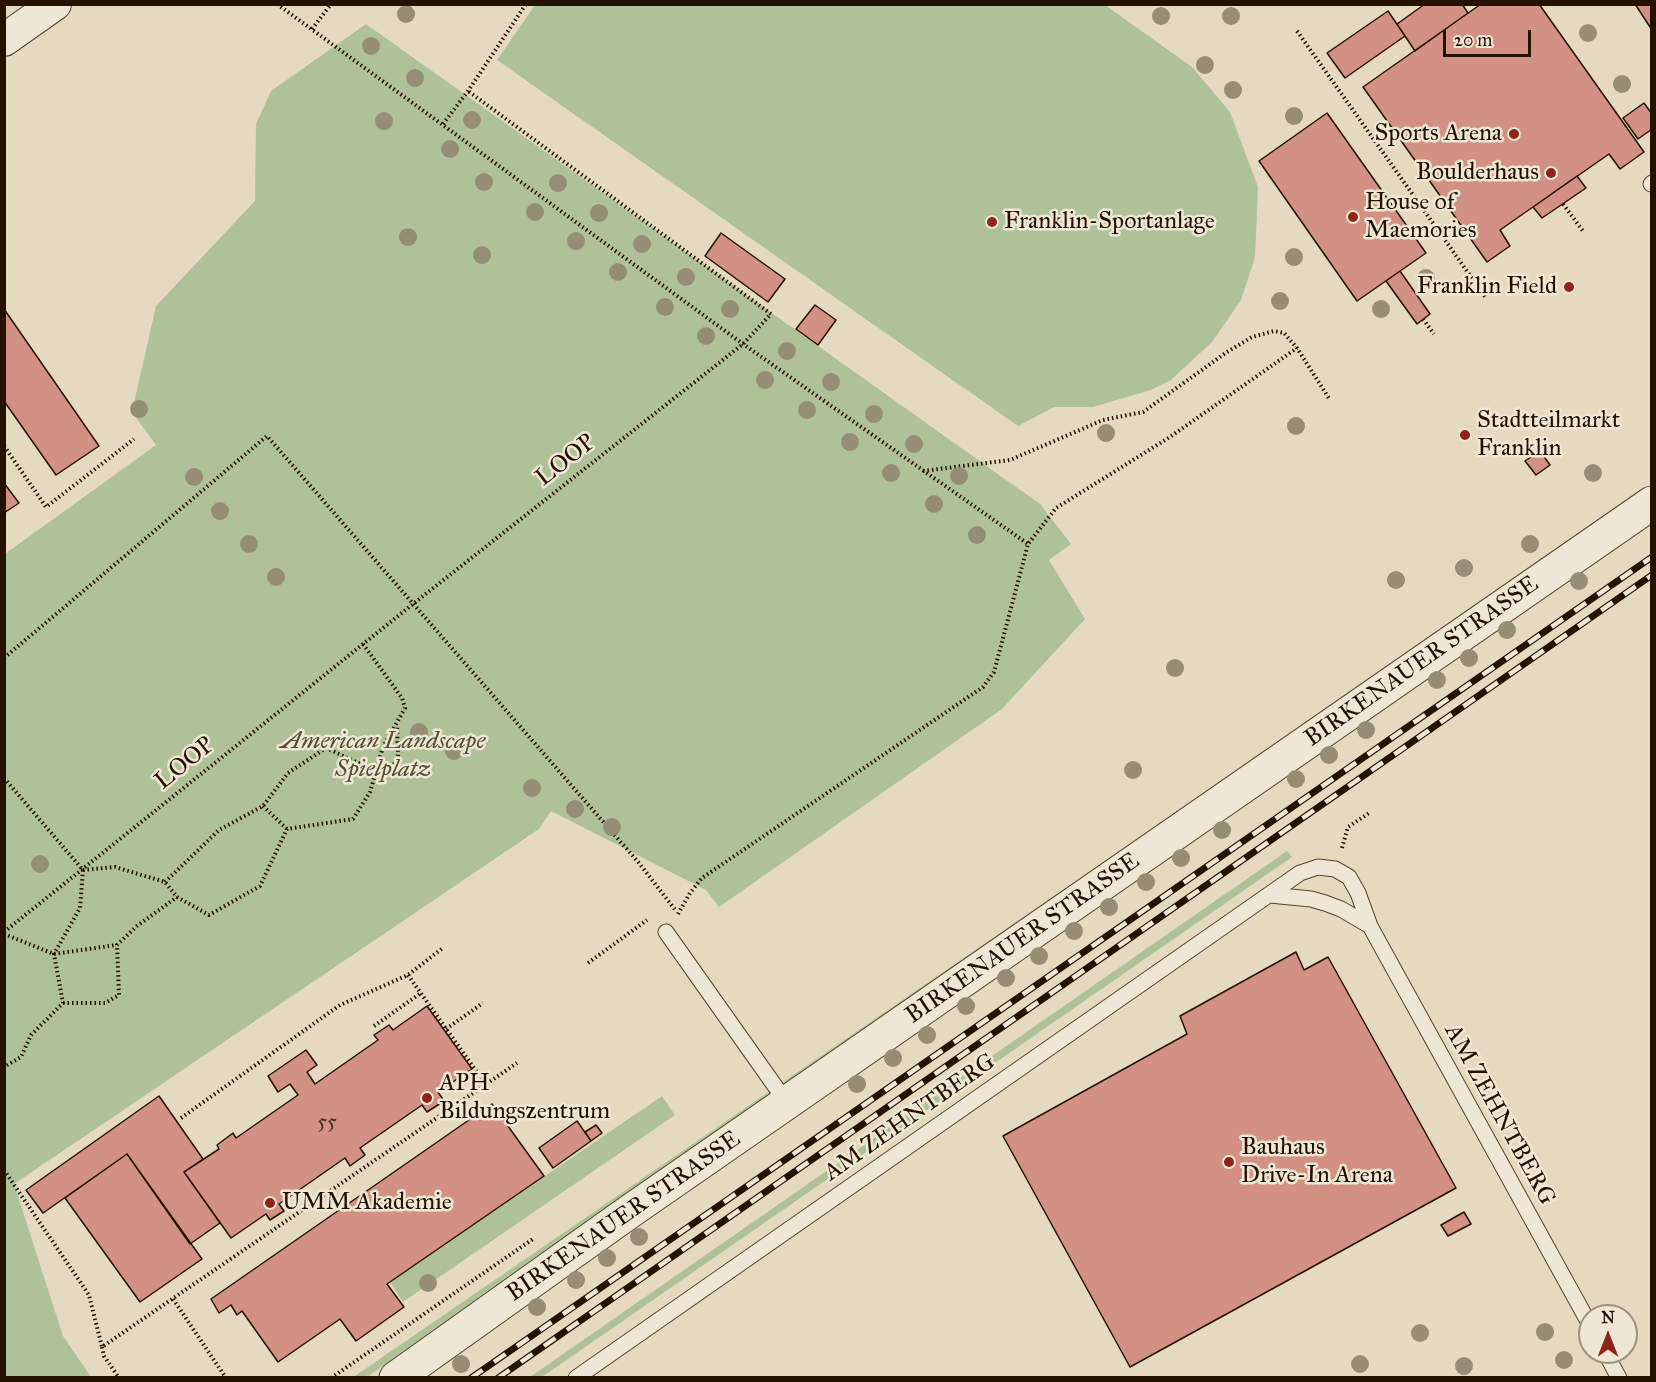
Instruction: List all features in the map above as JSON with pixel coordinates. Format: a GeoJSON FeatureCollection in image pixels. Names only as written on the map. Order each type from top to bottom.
{"type":"FeatureCollection","features":[{"type":"Feature","properties":{"kind":"street"},"geometry":{"type":"LineString","coordinates":[[4,39],[55,4]]}},
{"type":"Feature","properties":{"kind":"street","name":"BIRKENAUER STRASSE"},"geometry":{"type":"LineString","coordinates":[[396,1377],[786,1103],[1652,503]]}},
{"type":"Feature","properties":{"kind":"lane","name":"AM ZEHNTBERG"},"geometry":{"type":"LineString","coordinates":[[576,1377],[1300,873],[1318,867],[1335,869],[1349,877],[1358,893],[1370,926],[1578,1304]]}},
{"type":"Feature","properties":{"kind":"lane"},"geometry":{"type":"LineString","coordinates":[[1270,895],[1311,899],[1325,903],[1341,909],[1370,926]]}},
{"type":"Feature","properties":{"kind":"lane"},"geometry":{"type":"LineString","coordinates":[[666,932],[786,1103]]}},
{"type":"Feature","properties":{"kind":"path"},"geometry":{"type":"LineString","coordinates":[[277,4],[743,344],[1028,544]]}},
{"type":"Feature","properties":{"kind":"path"},"geometry":{"type":"LineString","coordinates":[[312,29],[331,4]]}},
{"type":"Feature","properties":{"kind":"path"},"geometry":{"type":"LineString","coordinates":[[443,124],[526,4]]}},
{"type":"Feature","properties":{"kind":"path"},"geometry":{"type":"LineString","coordinates":[[1298,31],[1486,298]]}},
{"type":"Feature","properties":{"kind":"path","name":"LOOP"},"geometry":{"type":"LineString","coordinates":[[4,933],[413,604],[743,344],[771,314],[468,91]]}},
{"type":"Feature","properties":{"kind":"path"},"geometry":{"type":"LineString","coordinates":[[1563,204],[1583,231]]}},
{"type":"Feature","properties":{"kind":"path"},"geometry":{"type":"LineString","coordinates":[[1423,319],[1434,334]]}},
{"type":"Feature","properties":{"kind":"path"},"geometry":{"type":"LineString","coordinates":[[923,471],[1010,460],[1103,420],[1143,412],[1227,352],[1252,337],[1274,331],[1284,333],[1297,348],[1330,400]]}},
{"type":"Feature","properties":{"kind":"path"},"geometry":{"type":"LineString","coordinates":[[690,893],[702,878],[982,687],[994,672],[1028,544],[1056,508],[1170,437],[1297,348]]}},
{"type":"Feature","properties":{"kind":"path"},"geometry":{"type":"LineString","coordinates":[[4,658],[267,436],[639,863],[678,915]]}},
{"type":"Feature","properties":{"kind":"path"},"geometry":{"type":"LineString","coordinates":[[4,446],[46,507],[134,439]]}},
{"type":"Feature","properties":{"kind":"path"},"geometry":{"type":"LineString","coordinates":[[287,829],[353,819],[370,792],[383,747],[405,708],[402,698],[363,644]]}},
{"type":"Feature","properties":{"kind":"path"},"geometry":{"type":"LineString","coordinates":[[165,882],[219,830],[262,806],[288,773],[326,748],[376,771],[394,764],[398,756],[397,724]]}},
{"type":"Feature","properties":{"kind":"path"},"geometry":{"type":"LineString","coordinates":[[4,778],[83,870],[80,908],[54,954],[63,1003]]}},
{"type":"Feature","properties":{"kind":"path"},"geometry":{"type":"LineString","coordinates":[[262,806],[287,829]]}},
{"type":"Feature","properties":{"kind":"path"},"geometry":{"type":"LineString","coordinates":[[83,870],[115,867],[165,882],[177,897],[209,915],[260,886],[287,829]]}},
{"type":"Feature","properties":{"kind":"path"},"geometry":{"type":"LineString","coordinates":[[4,933],[54,954],[117,945],[137,926],[177,897]]}},
{"type":"Feature","properties":{"kind":"path"},"geometry":{"type":"LineString","coordinates":[[588,963],[651,916]]}},
{"type":"Feature","properties":{"kind":"path"},"geometry":{"type":"LineString","coordinates":[[4,1067],[21,1057],[31,1035],[63,1003],[105,1003],[119,995],[117,945]]}},
{"type":"Feature","properties":{"kind":"path"},"geometry":{"type":"LineString","coordinates":[[181,1118],[340,1005],[408,975],[444,947]]}},
{"type":"Feature","properties":{"kind":"path"},"geometry":{"type":"LineString","coordinates":[[408,975],[486,1085]]}},
{"type":"Feature","properties":{"kind":"path"},"geometry":{"type":"LineString","coordinates":[[374,1026],[421,993]]}},
{"type":"Feature","properties":{"kind":"path"},"geometry":{"type":"LineString","coordinates":[[446,1029],[483,1003]]}},
{"type":"Feature","properties":{"kind":"path"},"geometry":{"type":"LineString","coordinates":[[102,1347],[518,1064]]}},
{"type":"Feature","properties":{"kind":"path"},"geometry":{"type":"LineString","coordinates":[[4,1170],[89,1294],[104,1356],[119,1377]]}},
{"type":"Feature","properties":{"kind":"path"},"geometry":{"type":"LineString","coordinates":[[173,1299],[226,1377]]}},
{"type":"Feature","properties":{"kind":"green space","name":"Franklin-Sportanlage"},"geometry":{"type":"Polygon","coordinates":[[[535,5],[1105,5],[1192,67],[1230,112],[1258,187],[1255,258],[1241,300],[1212,342],[1171,380],[1151,390],[1093,407],[1054,407],[1018,426],[497,60],[535,5]]]}},
{"type":"Feature","properties":{"kind":"green space","name":"American Landscape Spielplatz"},"geometry":{"type":"Polygon","coordinates":[[[366,24],[1040,504],[1071,544],[1049,560],[1085,619],[1002,709],[719,907],[706,890],[551,811],[539,829],[14,1184],[63,1336],[91,1377],[5,1377],[5,554],[156,445],[132,412],[156,306],[255,201],[256,124],[271,91],[366,24]]]}},
{"type":"Feature","properties":{"kind":"green space"},"geometry":{"type":"Polygon","coordinates":[[[1651,486],[1651,496],[367,1377],[352,1378],[1651,486]]]}},
{"type":"Feature","properties":{"kind":"green space"},"geometry":{"type":"Polygon","coordinates":[[[1287,851],[1292,857],[542,1377],[530,1377],[1287,851]]]}},
{"type":"Feature","properties":{"kind":"green space"},"geometry":{"type":"Polygon","coordinates":[[[662,1096],[675,1115],[403,1302],[390,1282],[662,1096]]]}},
{"type":"Feature","properties":{"kind":"building"},"geometry":{"type":"Polygon","coordinates":[[[1425,4],[1462,4],[1468,13],[1415,51],[1397,24],[1425,4]]]}},
{"type":"Feature","properties":{"kind":"building","name":"Sports Arena"},"geometry":{"type":"Polygon","coordinates":[[[1481,4],[1539,4],[1644,152],[1620,169],[1609,154],[1500,230],[1510,246],[1487,262],[1363,87],[1481,4]]]}},
{"type":"Feature","properties":{"kind":"building"},"geometry":{"type":"Polygon","coordinates":[[[1635,4],[1652,4],[1652,26],[1650,27],[1635,4]]]}},
{"type":"Feature","properties":{"kind":"building"},"geometry":{"type":"Polygon","coordinates":[[[1388,11],[1405,36],[1345,78],[1327,53],[1388,11]]]}},
{"type":"Feature","properties":{"kind":"building"},"geometry":{"type":"Polygon","coordinates":[[[1644,103],[1652,114],[1652,129],[1638,139],[1623,118],[1644,103]]]}},
{"type":"Feature","properties":{"kind":"building"},"geometry":{"type":"Polygon","coordinates":[[[1327,113],[1426,253],[1357,301],[1259,161],[1327,113]]]}},
{"type":"Feature","properties":{"kind":"building"},"geometry":{"type":"Polygon","coordinates":[[[1577,176],[1586,188],[1542,218],[1533,207],[1577,176]]]}},
{"type":"Feature","properties":{"kind":"building"},"geometry":{"type":"Polygon","coordinates":[[[721,233],[785,279],[768,302],[705,256],[721,233]]]}},
{"type":"Feature","properties":{"kind":"building"},"geometry":{"type":"Polygon","coordinates":[[[1400,271],[1430,314],[1417,324],[1386,281],[1400,271]]]}},
{"type":"Feature","properties":{"kind":"building"},"geometry":{"type":"Polygon","coordinates":[[[815,305],[836,320],[818,345],[796,329],[815,305]]]}},
{"type":"Feature","properties":{"kind":"building"},"geometry":{"type":"Polygon","coordinates":[[[4,309],[99,446],[56,475],[4,401],[4,309]]]}},
{"type":"Feature","properties":{"kind":"building"},"geometry":{"type":"Polygon","coordinates":[[[1540,451],[1550,465],[1536,475],[1525,461],[1540,451]]]}},
{"type":"Feature","properties":{"kind":"building"},"geometry":{"type":"Polygon","coordinates":[[[4,483],[19,503],[4,513],[4,483]]]}},
{"type":"Feature","properties":{"kind":"building","name":"Bauhaus Drive-In Arena"},"geometry":{"type":"Polygon","coordinates":[[[1296,952],[1304,970],[1328,957],[1456,1188],[1130,1367],[1003,1136],[1187,1034],[1180,1016],[1296,952]]]}},
{"type":"Feature","properties":{"kind":"building"},"geometry":{"type":"Polygon","coordinates":[[[427,1006],[472,1069],[438,1092],[444,1101],[427,1112],[422,1105],[360,1148],[365,1155],[350,1166],[345,1158],[279,1204],[284,1211],[270,1220],[266,1214],[231,1238],[184,1172],[219,1149],[217,1145],[233,1133],[236,1138],[298,1095],[290,1084],[278,1092],[268,1076],[306,1050],[317,1065],[307,1072],[315,1084],[378,1040],[374,1035],[389,1025],[393,1030],[427,1006]]]}},
{"type":"Feature","properties":{"kind":"building"},"geometry":{"type":"Polygon","coordinates":[[[159,1096],[203,1159],[184,1172],[220,1223],[190,1244],[127,1154],[43,1213],[26,1190],[159,1096]]]}},
{"type":"Feature","properties":{"kind":"building"},"geometry":{"type":"Polygon","coordinates":[[[492,1104],[544,1176],[387,1284],[404,1307],[356,1341],[340,1319],[278,1362],[242,1311],[237,1315],[231,1305],[219,1313],[211,1299],[492,1104]]]}},
{"type":"Feature","properties":{"kind":"building"},"geometry":{"type":"Polygon","coordinates":[[[577,1121],[591,1141],[553,1168],[539,1148],[577,1121]]]}},
{"type":"Feature","properties":{"kind":"building"},"geometry":{"type":"Polygon","coordinates":[[[596,1125],[602,1133],[591,1141],[585,1132],[596,1125]]]}},
{"type":"Feature","properties":{"kind":"building"},"geometry":{"type":"Polygon","coordinates":[[[127,1154],[202,1259],[140,1302],[65,1198],[127,1154]]]}},
{"type":"Feature","properties":{"kind":"building"},"geometry":{"type":"Polygon","coordinates":[[[1464,1212],[1471,1224],[1448,1236],[1441,1225],[1464,1212]]]}},
{"type":"Feature","properties":{"kind":"railway"},"geometry":{"type":"LineString","coordinates":[[471,1378],[1652,557]]}},
{"type":"Feature","properties":{"kind":"railway"},"geometry":{"type":"LineString","coordinates":[[498,1378],[1652,575]]}},
{"type":"Feature","properties":{"kind":"place","name":"Sports Arena"},"geometry":{"type":"Point","coordinates":[1514,134]}},
{"type":"Feature","properties":{"kind":"place","name":"Boulderhaus"},"geometry":{"type":"Point","coordinates":[1551,173]}},
{"type":"Feature","properties":{"kind":"place","name":"House of Maemories"},"geometry":{"type":"Point","coordinates":[1353,217]}},
{"type":"Feature","properties":{"kind":"place","name":"Franklin-Sportanlage"},"geometry":{"type":"Point","coordinates":[992,222]}},
{"type":"Feature","properties":{"kind":"place","name":"Franklin Field"},"geometry":{"type":"Point","coordinates":[1569,287]}},
{"type":"Feature","properties":{"kind":"place","name":"Stadtteilmarkt Franklin"},"geometry":{"type":"Point","coordinates":[1465,435]}},
{"type":"Feature","properties":{"kind":"place","name":"APH Bildungszentrum"},"geometry":{"type":"Point","coordinates":[427,1098]}},
{"type":"Feature","properties":{"kind":"place","name":"Bauhaus Drive-In Arena"},"geometry":{"type":"Point","coordinates":[1229,1162]}},
{"type":"Feature","properties":{"kind":"place","name":"UMM Akademie"},"geometry":{"type":"Point","coordinates":[270,1203]}}]}
